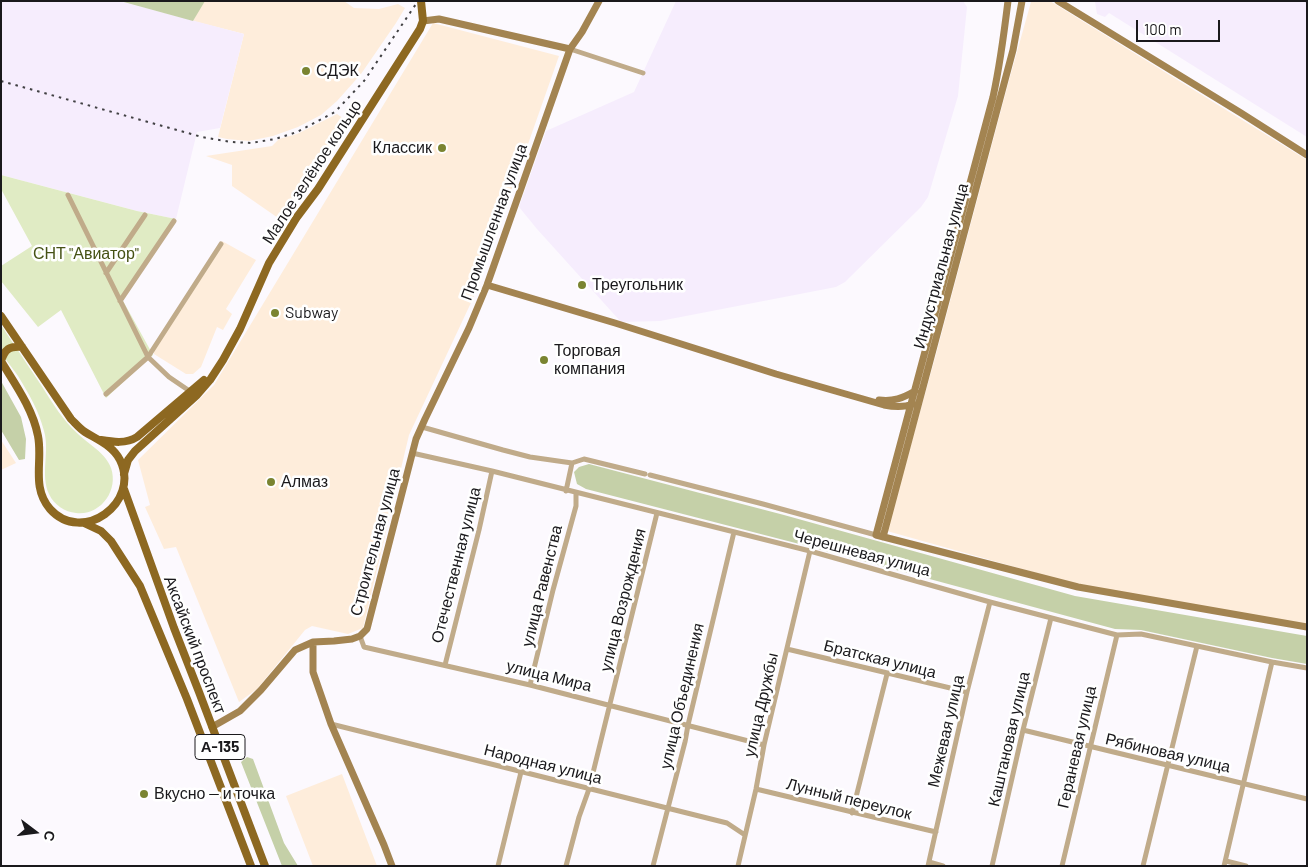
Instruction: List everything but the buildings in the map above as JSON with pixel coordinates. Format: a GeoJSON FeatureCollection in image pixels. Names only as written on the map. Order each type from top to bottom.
{"type":"FeatureCollection","features":[{"type":"Feature","properties":{"kind":"main road"},"geometry":{"type":"LineString","coordinates":[[422,1],[423,21]]}},
{"type":"Feature","properties":{"kind":"main road","name":"Малое зелёное кольцо"},"geometry":{"type":"LineString","coordinates":[[124,474],[128,460],[135,451],[197,395],[210,380],[240,329],[269,263],[415,37],[423,21]]}},
{"type":"Feature","properties":{"kind":"main road"},"geometry":{"type":"LineString","coordinates":[[1,316],[71,419],[83,431],[113,450],[121,461],[124,474],[124,489],[114,508],[98,519],[72,522],[60,517],[51,510],[44,500],[39,485],[38,467],[40,458],[38,436],[32,414],[1,361],[8,349],[22,347]]}},
{"type":"Feature","properties":{"kind":"main road","name":"Малое зелёное кольцо"},"geometry":{"type":"LineString","coordinates":[[100,440],[117,442],[133,440],[191,392],[223,360]]}},
{"type":"Feature","properties":{"kind":"main road","name":"Аксайский проспект"},"geometry":{"type":"LineString","coordinates":[[124,489],[174,628],[265,866]]}},
{"type":"Feature","properties":{"kind":"main road","name":"Аксайский проспект"},"geometry":{"type":"LineString","coordinates":[[84,522],[100,531],[112,541],[140,586],[161,634],[251,866]]}},
{"type":"Feature","properties":{"kind":"street","name":"Промышленная улица"},"geometry":{"type":"LineString","coordinates":[[412,452],[469,328],[486,285],[570,49],[599,1]]}},
{"type":"Feature","properties":{"kind":"street","name":"Индустриальная улица"},"geometry":{"type":"LineString","coordinates":[[986,138],[1005,35],[1008,1]]}},
{"type":"Feature","properties":{"kind":"street","name":"Индустриальная улица"},"geometry":{"type":"LineString","coordinates":[[880,536],[920,398],[955,252],[986,138],[1013,50],[1022,1]]}},
{"type":"Feature","properties":{"kind":"street"},"geometry":{"type":"LineString","coordinates":[[1058,1],[1307,155]]}},
{"type":"Feature","properties":{"kind":"street"},"geometry":{"type":"LineString","coordinates":[[423,21],[439,19],[570,49],[644,73]]}},
{"type":"Feature","properties":{"kind":"street"},"geometry":{"type":"LineString","coordinates":[[68,195],[148,357],[169,377],[191,392]]}},
{"type":"Feature","properties":{"kind":"street"},"geometry":{"type":"LineString","coordinates":[[106,273],[145,216]]}},
{"type":"Feature","properties":{"kind":"street"},"geometry":{"type":"LineString","coordinates":[[120,301],[174,221]]}},
{"type":"Feature","properties":{"kind":"street"},"geometry":{"type":"LineString","coordinates":[[106,394],[148,357],[221,244]]}},
{"type":"Feature","properties":{"kind":"street","name":"Индустриальная улица"},"geometry":{"type":"LineString","coordinates":[[880,536],[911,405],[948,280]]}},
{"type":"Feature","properties":{"kind":"street"},"geometry":{"type":"LineString","coordinates":[[486,285],[852,396],[897,407],[911,405],[920,398]]}},
{"type":"Feature","properties":{"kind":"street"},"geometry":{"type":"LineString","coordinates":[[852,396],[885,401],[896,400],[915,391]]}},
{"type":"Feature","properties":{"kind":"street"},"geometry":{"type":"LineString","coordinates":[[422,427],[530,457],[572,463],[584,459],[648,474],[1078,587],[1307,627]]}},
{"type":"Feature","properties":{"kind":"street","name":"Черешневая улица"},"geometry":{"type":"LineString","coordinates":[[412,452],[810,551],[990,602],[1117,635],[1141,634],[1307,668]]}},
{"type":"Feature","properties":{"kind":"street","name":"Строительная улица"},"geometry":{"type":"LineString","coordinates":[[360,636],[367,629],[401,502],[412,452]]}},
{"type":"Feature","properties":{"kind":"street"},"geometry":{"type":"LineString","coordinates":[[566,490],[572,463]]}},
{"type":"Feature","properties":{"kind":"street","name":"Отечественная улица"},"geometry":{"type":"LineString","coordinates":[[445,665],[492,471]]}},
{"type":"Feature","properties":{"kind":"street","name":"улица Равенства"},"geometry":{"type":"LineString","coordinates":[[530,685],[576,506],[576,493]]}},
{"type":"Feature","properties":{"kind":"street","name":"улица Возрождения"},"geometry":{"type":"LineString","coordinates":[[566,866],[578,817],[589,789],[656,513]]}},
{"type":"Feature","properties":{"kind":"street","name":"улица Объединения"},"geometry":{"type":"LineString","coordinates":[[653,866],[685,742],[734,532]]}},
{"type":"Feature","properties":{"kind":"street","name":"улица Дружбы"},"geometry":{"type":"LineString","coordinates":[[738,866],[756,789],[764,744],[810,551]]}},
{"type":"Feature","properties":{"kind":"street","name":"Межевая улица"},"geometry":{"type":"LineString","coordinates":[[929,864],[967,692],[990,602]]}},
{"type":"Feature","properties":{"kind":"street","name":"Каштановая улица"},"geometry":{"type":"LineString","coordinates":[[992,866],[1051,618]]}},
{"type":"Feature","properties":{"kind":"street","name":"Гераневая улица"},"geometry":{"type":"LineString","coordinates":[[1062,866],[1117,635]]}},
{"type":"Feature","properties":{"kind":"street"},"geometry":{"type":"LineString","coordinates":[[212,728],[240,711],[261,690],[295,650],[313,642],[334,641],[360,636]]}},
{"type":"Feature","properties":{"kind":"street","name":"улица Мира"},"geometry":{"type":"LineString","coordinates":[[360,636],[364,647],[530,685],[764,744]]}},
{"type":"Feature","properties":{"kind":"street"},"geometry":{"type":"LineString","coordinates":[[313,642],[313,672],[331,724],[392,866]]}},
{"type":"Feature","properties":{"kind":"street"},"geometry":{"type":"LineString","coordinates":[[1143,866],[1197,646]]}},
{"type":"Feature","properties":{"kind":"street","name":"Братская улица"},"geometry":{"type":"LineString","coordinates":[[787,649],[967,692]]}},
{"type":"Feature","properties":{"kind":"street"},"geometry":{"type":"LineString","coordinates":[[1246,866],[1225,863],[1272,662]]}},
{"type":"Feature","properties":{"kind":"street"},"geometry":{"type":"LineString","coordinates":[[852,813],[887,674]]}},
{"type":"Feature","properties":{"kind":"street","name":"Народная улица"},"geometry":{"type":"LineString","coordinates":[[331,724],[727,823],[745,835]]}},
{"type":"Feature","properties":{"kind":"street","name":"Рябиновая улица"},"geometry":{"type":"LineString","coordinates":[[1023,730],[1307,799]]}},
{"type":"Feature","properties":{"kind":"street"},"geometry":{"type":"LineString","coordinates":[[498,866],[521,772]]}},
{"type":"Feature","properties":{"kind":"street","name":"Лунный переулок"},"geometry":{"type":"LineString","coordinates":[[756,789],[936,832]]}},
{"type":"Feature","properties":{"kind":"street"},"geometry":{"type":"LineString","coordinates":[[929,864],[943,866]]}},
{"type":"Feature","properties":{"kind":"shaded area"},"geometry":{"type":"Polygon","coordinates":[[[1,1],[119,1],[244,34],[220,128],[197,132],[176,219],[137,211],[1,175],[1,1]]]}},
{"type":"Feature","properties":{"kind":"shaded area"},"geometry":{"type":"Polygon","coordinates":[[[203,1],[344,1],[354,8],[379,9],[398,4],[405,8],[361,74],[337,101],[321,115],[298,127],[273,136],[249,141],[218,137],[244,34],[193,21],[203,1]]]}},
{"type":"Feature","properties":{"kind":"shaded area"},"geometry":{"type":"Polygon","coordinates":[[[676,1],[963,1],[967,7],[958,96],[928,197],[921,207],[845,282],[836,287],[660,321],[621,322],[519,207],[546,131],[634,92],[676,1]]]}},
{"type":"Feature","properties":{"kind":"shaded area"},"geometry":{"type":"Polygon","coordinates":[[[1050,1],[1307,160],[1307,624],[1123,593],[1065,581],[887,531],[1031,2],[1050,1]]]}},
{"type":"Feature","properties":{"kind":"shaded area"},"geometry":{"type":"Polygon","coordinates":[[[1094,1],[1307,1],[1307,137],[1109,13],[1105,17],[1097,14],[1094,1]]]}},
{"type":"Feature","properties":{"kind":"shaded area","name":"Алмаз"},"geometry":{"type":"Polygon","coordinates":[[[433,23],[559,56],[476,292],[409,435],[363,628],[348,634],[312,626],[305,630],[257,689],[239,702],[176,547],[164,549],[145,507],[150,505],[138,460],[214,385],[433,23]]]}},
{"type":"Feature","properties":{"kind":"shaded area"},"geometry":{"type":"Polygon","coordinates":[[[337,114],[347,121],[281,220],[232,186],[232,165],[206,156],[272,146],[279,139],[297,134],[337,114]]]}},
{"type":"Feature","properties":{"kind":"shaded area"},"geometry":{"type":"Polygon","coordinates":[[[222,241],[256,260],[226,309],[232,314],[223,330],[217,327],[201,367],[193,374],[186,374],[154,354],[154,348],[222,241]]]}},
{"type":"Feature","properties":{"kind":"shaded area"},"geometry":{"type":"Polygon","coordinates":[[[1,440],[16,463],[1,470],[1,440]]]}},
{"type":"Feature","properties":{"kind":"shaded area"},"geometry":{"type":"Polygon","coordinates":[[[342,774],[377,866],[313,866],[286,796],[342,774]]]}},
{"type":"Feature","properties":{"kind":"green space"},"geometry":{"type":"Polygon","coordinates":[[[120,1],[205,1],[193,21],[120,1]]]}},
{"type":"Feature","properties":{"kind":"green space","name":"СНТ \"Авиатор\""},"geometry":{"type":"Polygon","coordinates":[[[1,175],[137,211],[176,219],[122,299],[153,355],[106,398],[61,310],[38,327],[1,281],[1,266],[32,246],[1,189],[1,175]]]}},
{"type":"Feature","properties":{"kind":"green space"},"geometry":{"type":"Polygon","coordinates":[[[1,325],[54,406],[72,428],[101,453],[109,463],[113,477],[110,493],[100,506],[93,510],[85,513],[68,511],[57,505],[49,494],[45,479],[46,439],[44,431],[30,396],[1,351],[1,325]]]}},
{"type":"Feature","properties":{"kind":"green space"},"geometry":{"type":"Polygon","coordinates":[[[1,381],[21,417],[26,439],[25,459],[19,460],[1,430],[1,381]]]}},
{"type":"Feature","properties":{"kind":"green space"},"geometry":{"type":"Polygon","coordinates":[[[589,464],[784,515],[1075,596],[1307,636],[1307,664],[1141,630],[1115,629],[586,489],[577,484],[574,472],[579,467],[589,464]]]}},
{"type":"Feature","properties":{"kind":"green space"},"geometry":{"type":"Polygon","coordinates":[[[247,757],[253,759],[284,843],[298,866],[282,866],[241,762],[247,757]]]}},
{"type":"Feature","properties":{"kind":"railway"},"geometry":{"type":"LineString","coordinates":[[1,81],[202,137],[251,143],[275,139],[297,132],[335,112],[364,81],[418,1]]}},
{"type":"Feature","properties":{"kind":"place","name":"СДЭК"},"geometry":{"type":"Point","coordinates":[306,71]}},
{"type":"Feature","properties":{"kind":"place","name":"Классик"},"geometry":{"type":"Point","coordinates":[442,148]}},
{"type":"Feature","properties":{"kind":"place","name":"Треугольник"},"geometry":{"type":"Point","coordinates":[582,285]}},
{"type":"Feature","properties":{"kind":"place","name":"Subway"},"geometry":{"type":"Point","coordinates":[275,313]}},
{"type":"Feature","properties":{"kind":"place","name":"Торговая компания"},"geometry":{"type":"Point","coordinates":[544,360]}},
{"type":"Feature","properties":{"kind":"place","name":"Алмаз"},"geometry":{"type":"Point","coordinates":[271,482]}},
{"type":"Feature","properties":{"kind":"place","name":"Вкусно — и точка"},"geometry":{"type":"Point","coordinates":[144,794]}}]}
